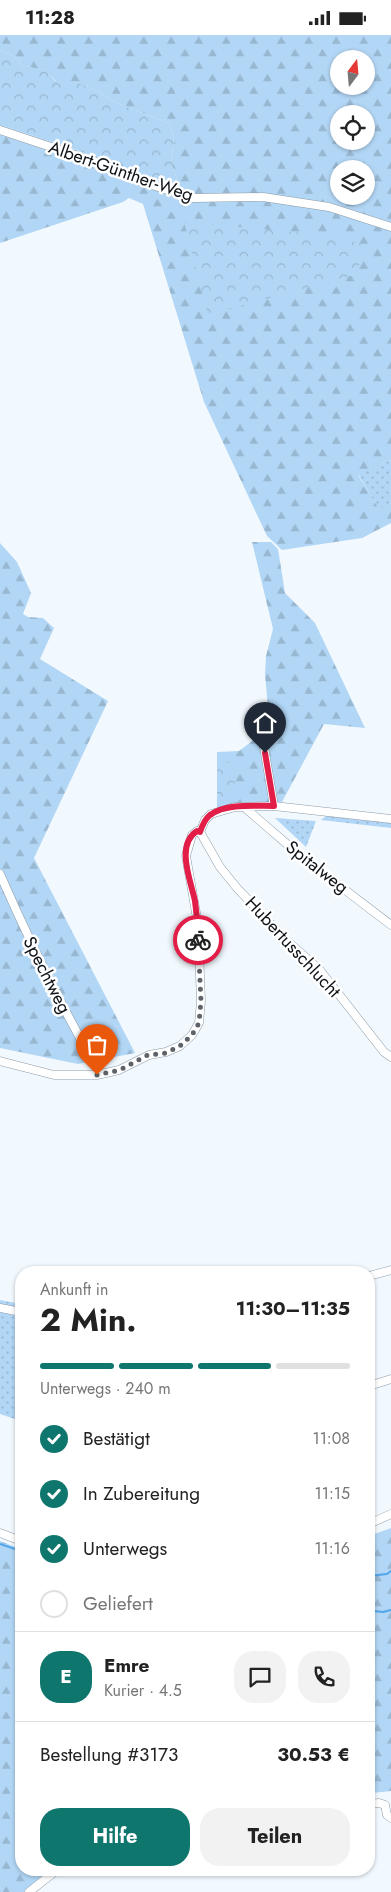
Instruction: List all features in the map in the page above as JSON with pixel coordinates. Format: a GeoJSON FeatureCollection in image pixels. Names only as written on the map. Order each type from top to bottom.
{"type":"FeatureCollection","features":[{"type":"Feature","properties":{"kind":"street","name":"Albert-Günther-Weg"},"geometry":{"type":"LineString","coordinates":[[0,130],[99,163],[136,180],[193,198],[263,197],[329,207],[391,227]]}},
{"type":"Feature","properties":{"kind":"street"},"geometry":{"type":"LineString","coordinates":[[262,735],[274,806]]}},
{"type":"Feature","properties":{"kind":"street"},"geometry":{"type":"LineString","coordinates":[[0,1061],[54,1075],[100,1074],[120,1070],[148,1055],[166,1053],[180,1046],[192,1035],[199,1023],[201,1001],[198,924],[186,856],[192,835],[197,831],[200,832],[205,820],[211,814],[221,810],[244,807],[274,806],[391,819]]}},
{"type":"Feature","properties":{"kind":"street","name":"Spitalweg"},"geometry":{"type":"LineString","coordinates":[[244,807],[302,857],[391,925]]}},
{"type":"Feature","properties":{"kind":"street","name":"Hubertusschlucht"},"geometry":{"type":"LineString","coordinates":[[200,832],[220,867],[237,888],[285,939],[319,969],[384,1052],[391,1057]]}},
{"type":"Feature","properties":{"kind":"street","name":"Spechtweg"},"geometry":{"type":"LineString","coordinates":[[0,874],[30,942],[68,1017],[100,1074]]}},
{"type":"Feature","properties":{"kind":"street"},"geometry":{"type":"LineString","coordinates":[[375,1274],[391,1270]]}},
{"type":"Feature","properties":{"kind":"street"},"geometry":{"type":"LineString","coordinates":[[0,1308],[15,1311]]}},
{"type":"Feature","properties":{"kind":"street"},"geometry":{"type":"LineString","coordinates":[[375,1384],[391,1379]]}},
{"type":"Feature","properties":{"kind":"street"},"geometry":{"type":"LineString","coordinates":[[375,1521],[391,1514]]}},
{"type":"Feature","properties":{"kind":"street"},"geometry":{"type":"LineString","coordinates":[[0,1533],[15,1539]]}},
{"type":"Feature","properties":{"kind":"street"},"geometry":{"type":"LineString","coordinates":[[375,1803],[388,1802],[387,1815],[391,1818]]}},
{"type":"Feature","properties":{"kind":"street"},"geometry":{"type":"LineString","coordinates":[[29,1892],[49,1876]]}},
{"type":"Feature","properties":{"kind":"green space"},"geometry":{"type":"Polygon","coordinates":[[[0,35],[391,35],[391,460],[358,475],[379,509],[391,503],[391,523],[362,538],[282,550],[267,536],[204,402],[143,204],[129,198],[123,202],[0,243],[0,125],[100,158],[150,181],[171,184],[178,182],[171,162],[174,138],[169,123],[114,102],[100,92],[74,81],[56,81],[46,71],[21,65],[19,59],[0,50],[0,35]]]}},
{"type":"Feature","properties":{"kind":"green space"},"geometry":{"type":"Polygon","coordinates":[[[0,50],[19,59],[21,65],[47,71],[55,81],[74,81],[100,92],[114,102],[169,123],[174,138],[171,162],[178,182],[168,183],[147,180],[99,158],[0,125],[0,50]]]}},
{"type":"Feature","properties":{"kind":"green space"},"geometry":{"type":"Polygon","coordinates":[[[184,222],[338,236],[364,245],[357,274],[208,315],[184,222]]]}},
{"type":"Feature","properties":{"kind":"green space"},"geometry":{"type":"Polygon","coordinates":[[[391,460],[391,503],[379,510],[358,474],[391,460]]]}},
{"type":"Feature","properties":{"kind":"green space"},"geometry":{"type":"Polygon","coordinates":[[[252,542],[271,542],[278,549],[285,593],[315,623],[365,728],[324,724],[282,802],[234,805],[234,762],[217,762],[217,752],[239,751],[260,735],[268,707],[265,675],[266,656],[273,629],[252,542]]]}},
{"type":"Feature","properties":{"kind":"green space"},"geometry":{"type":"Polygon","coordinates":[[[0,543],[17,562],[31,593],[23,614],[28,617],[43,618],[54,628],[40,659],[108,701],[34,858],[135,1053],[78,1064],[0,1048],[0,543]]]}},
{"type":"Feature","properties":{"kind":"green space"},"geometry":{"type":"Polygon","coordinates":[[[217,762],[235,762],[234,805],[217,808],[217,762]]]}},
{"type":"Feature","properties":{"kind":"green space"},"geometry":{"type":"Polygon","coordinates":[[[331,812],[391,819],[391,828],[321,820],[331,812]]]}},
{"type":"Feature","properties":{"kind":"green space"},"geometry":{"type":"Polygon","coordinates":[[[275,818],[316,821],[306,847],[275,818]]]}},
{"type":"Feature","properties":{"kind":"green space"},"geometry":{"type":"Polygon","coordinates":[[[0,1300],[15,1303],[15,1419],[0,1414],[0,1300]]]}},
{"type":"Feature","properties":{"kind":"green space"},"geometry":{"type":"Polygon","coordinates":[[[391,1528],[391,1791],[375,1793],[375,1534],[391,1528]]]}},
{"type":"Feature","properties":{"kind":"green space"},"geometry":{"type":"Polygon","coordinates":[[[0,1541],[15,1547],[15,1876],[47,1876],[27,1892],[0,1892],[0,1541]]]}},
{"type":"Feature","properties":{"kind":"waterway"},"geometry":{"type":"LineString","coordinates":[[0,1544],[15,1549]]}},
{"type":"Feature","properties":{"kind":"waterway"},"geometry":{"type":"LineString","coordinates":[[375,1575],[387,1574],[391,1571]]}},
{"type":"Feature","properties":{"kind":"waterway"},"geometry":{"type":"LineString","coordinates":[[375,1611],[391,1610]]}},
{"type":"Feature","properties":{"kind":"way so far"},"geometry":{"type":"LineString","coordinates":[[97,1075],[120,1070],[148,1055],[166,1053],[180,1046],[192,1035],[199,1023],[201,1001],[198,940]]}},
{"type":"Feature","properties":{"kind":"route"},"geometry":{"type":"LineString","coordinates":[[198,940],[195,901],[186,856],[188,843],[192,835],[197,831],[200,832],[205,820],[211,814],[236,807],[274,806],[265,753]]}}]}
